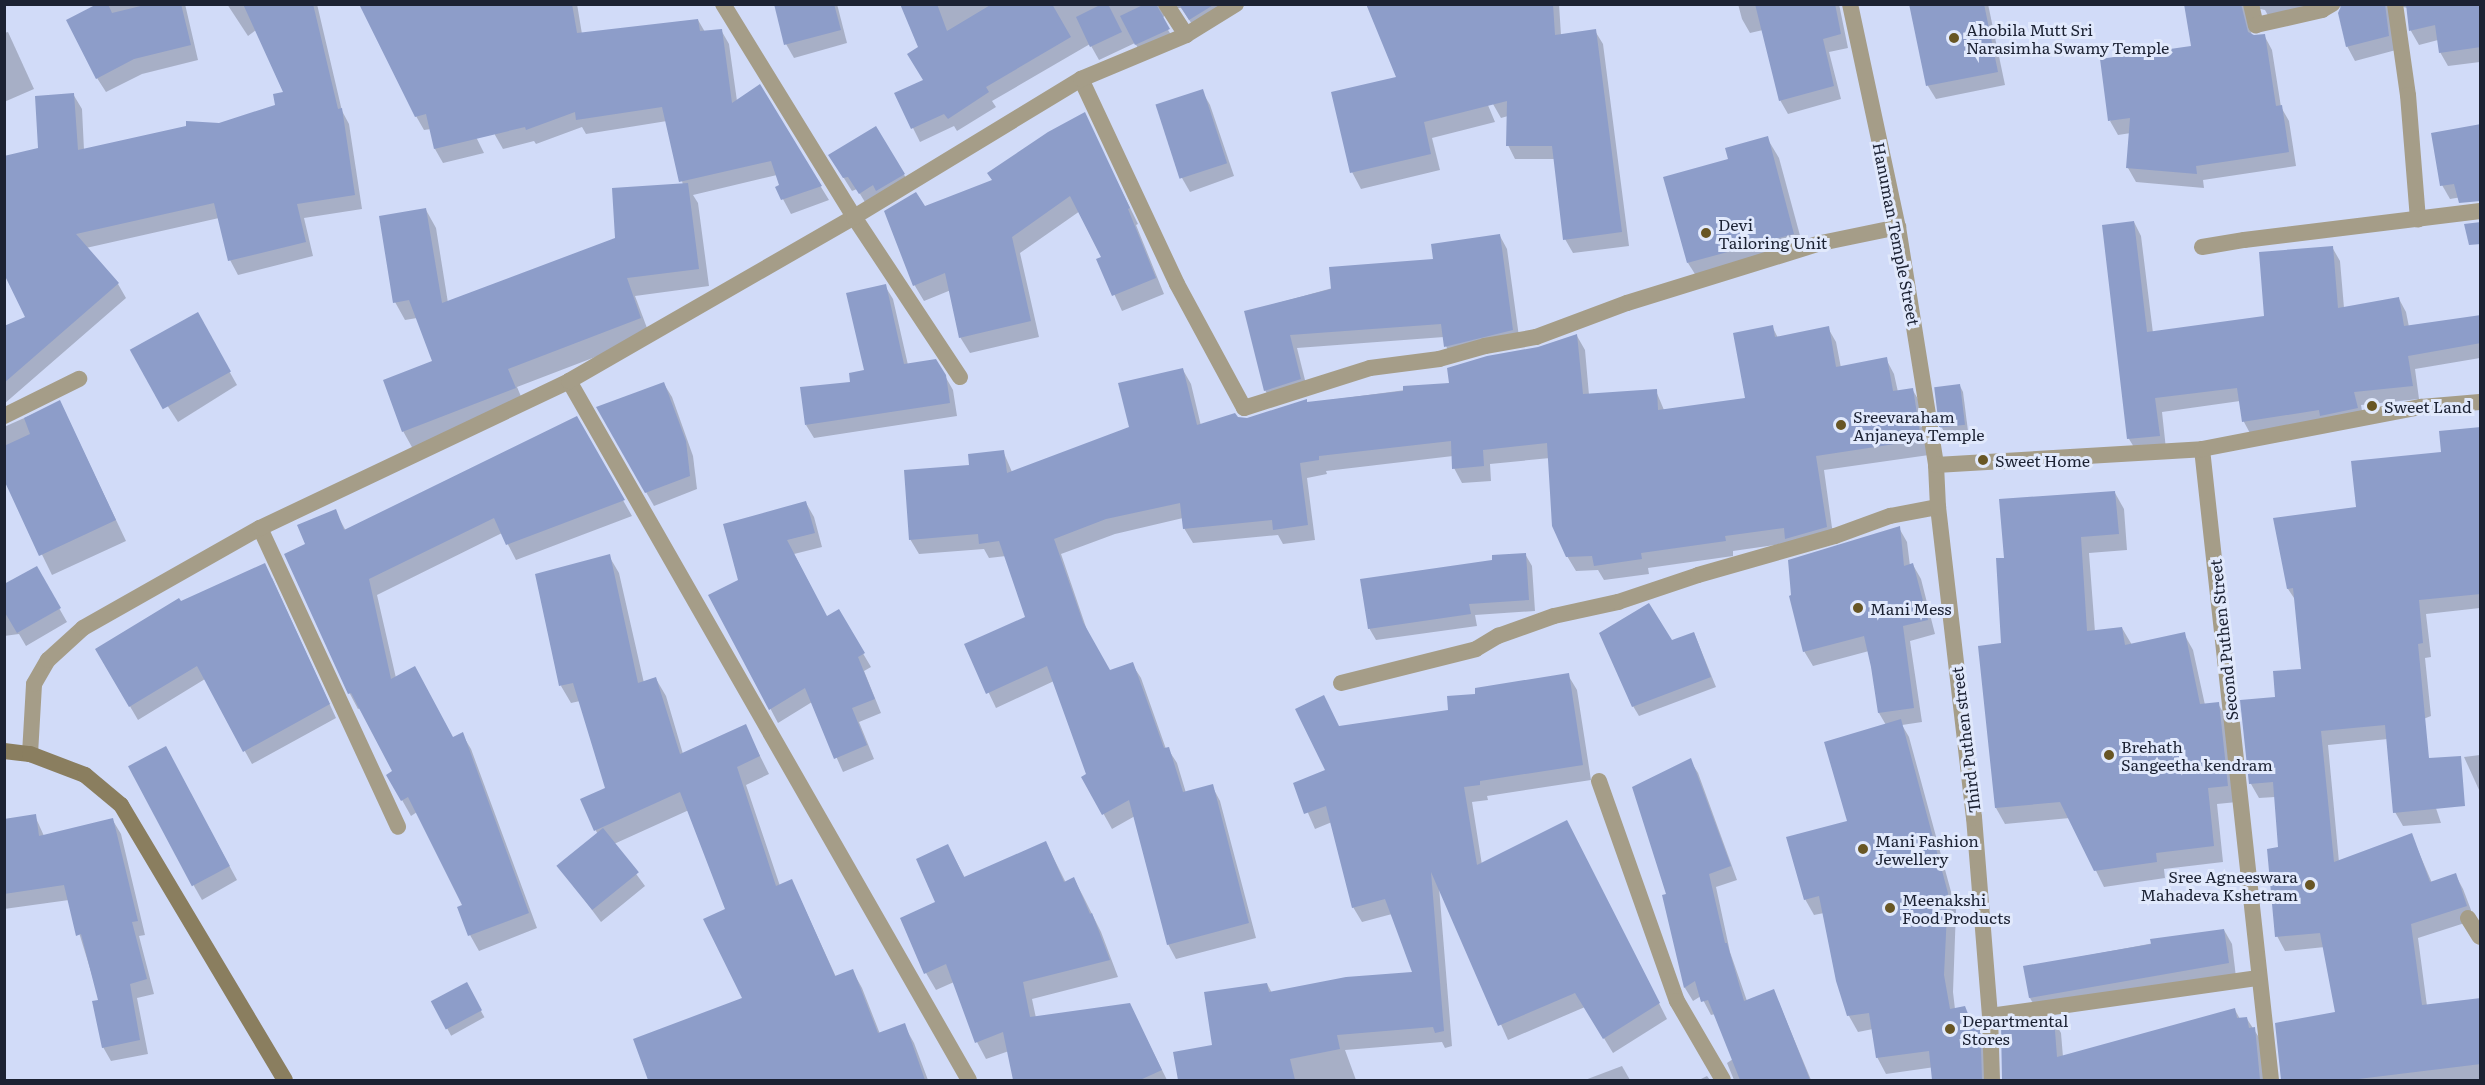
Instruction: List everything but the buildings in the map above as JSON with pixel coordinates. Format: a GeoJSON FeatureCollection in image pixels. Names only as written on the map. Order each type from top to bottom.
{"type":"FeatureCollection","features":[{"type":"Feature","properties":{"kind":"main road"},"geometry":{"type":"LineString","coordinates":[[4,751],[30,754],[85,775],[121,805],[285,1080]]}},
{"type":"Feature","properties":{"kind":"street"},"geometry":{"type":"LineString","coordinates":[[723,4],[854,217],[960,377]]}},
{"type":"Feature","properties":{"kind":"street"},"geometry":{"type":"LineString","coordinates":[[1166,4],[1186,35]]}},
{"type":"Feature","properties":{"kind":"street"},"geometry":{"type":"LineString","coordinates":[[30,754],[34,684],[48,660],[83,628],[260,528],[569,381],[854,217],[1082,80],[1186,35],[1236,4]]}},
{"type":"Feature","properties":{"kind":"street","name":"Hanuman Temple Street"},"geometry":{"type":"LineString","coordinates":[[1850,4],[1898,227],[1936,465],[1938,507]]}},
{"type":"Feature","properties":{"kind":"street"},"geometry":{"type":"LineString","coordinates":[[2250,4],[2256,25],[2322,10],[2332,4]]}},
{"type":"Feature","properties":{"kind":"street"},"geometry":{"type":"LineString","coordinates":[[2395,4],[2408,95],[2418,220]]}},
{"type":"Feature","properties":{"kind":"street"},"geometry":{"type":"LineString","coordinates":[[1082,80],[1176,284],[1244,408],[1370,368],[1439,358],[1536,337],[1627,303],[1821,243],[1898,227]]}},
{"type":"Feature","properties":{"kind":"street"},"geometry":{"type":"LineString","coordinates":[[2202,247],[2481,211]]}},
{"type":"Feature","properties":{"kind":"street"},"geometry":{"type":"LineString","coordinates":[[4,417],[79,379]]}},
{"type":"Feature","properties":{"kind":"street"},"geometry":{"type":"LineString","coordinates":[[569,381],[969,1080]]}},
{"type":"Feature","properties":{"kind":"street"},"geometry":{"type":"LineString","coordinates":[[1936,465],[2202,449],[2421,407],[2481,402]]}},
{"type":"Feature","properties":{"kind":"street"},"geometry":{"type":"LineString","coordinates":[[2202,449],[2258,978],[2271,1080]]}},
{"type":"Feature","properties":{"kind":"street","name":"Second Puthen Street"},"geometry":{"type":"LineString","coordinates":[[2202,449],[2271,1080]]}},
{"type":"Feature","properties":{"kind":"street"},"geometry":{"type":"LineString","coordinates":[[1341,683],[1476,649],[1498,636],[1554,616],[1618,602],[1835,536],[1890,516],[1938,507]]}},
{"type":"Feature","properties":{"kind":"street","name":"Third Puthen street"},"geometry":{"type":"LineString","coordinates":[[1938,507],[1974,818],[1990,1016],[1992,1080]]}},
{"type":"Feature","properties":{"kind":"street"},"geometry":{"type":"LineString","coordinates":[[260,528],[398,827]]}},
{"type":"Feature","properties":{"kind":"street"},"geometry":{"type":"LineString","coordinates":[[1599,781],[1677,1000],[1723,1080]]}},
{"type":"Feature","properties":{"kind":"street"},"geometry":{"type":"LineString","coordinates":[[2468,918],[2481,937]]}},
{"type":"Feature","properties":{"kind":"street"},"geometry":{"type":"LineString","coordinates":[[1990,1016],[2258,978]]}},
{"type":"Feature","properties":{"kind":"place","name":"Ahobila Mutt Sri Narasimha Swamy Temple"},"geometry":{"type":"Point","coordinates":[1954,38]}},
{"type":"Feature","properties":{"kind":"place","name":"Devi Tailoring Unit"},"geometry":{"type":"Point","coordinates":[1706,233]}},
{"type":"Feature","properties":{"kind":"place","name":"Sweet Land"},"geometry":{"type":"Point","coordinates":[2372,406]}},
{"type":"Feature","properties":{"kind":"place","name":"Sreevaraham Anjaneya Temple"},"geometry":{"type":"Point","coordinates":[1841,425]}},
{"type":"Feature","properties":{"kind":"place","name":"Sweet Home"},"geometry":{"type":"Point","coordinates":[1983,460]}},
{"type":"Feature","properties":{"kind":"place","name":"Mani Mess"},"geometry":{"type":"Point","coordinates":[1858,608]}},
{"type":"Feature","properties":{"kind":"place","name":"Brehath Sangeetha kendram"},"geometry":{"type":"Point","coordinates":[2109,755]}},
{"type":"Feature","properties":{"kind":"place","name":"Mani Fashion Jewellery"},"geometry":{"type":"Point","coordinates":[1863,849]}},
{"type":"Feature","properties":{"kind":"place","name":"Sree Agneeswara Mahadeva Kshetram"},"geometry":{"type":"Point","coordinates":[2310,885]}},
{"type":"Feature","properties":{"kind":"place","name":"Meenakshi Food Products"},"geometry":{"type":"Point","coordinates":[1890,908]}},
{"type":"Feature","properties":{"kind":"place","name":"Departmental Stores"},"geometry":{"type":"Point","coordinates":[1950,1029]}}]}
